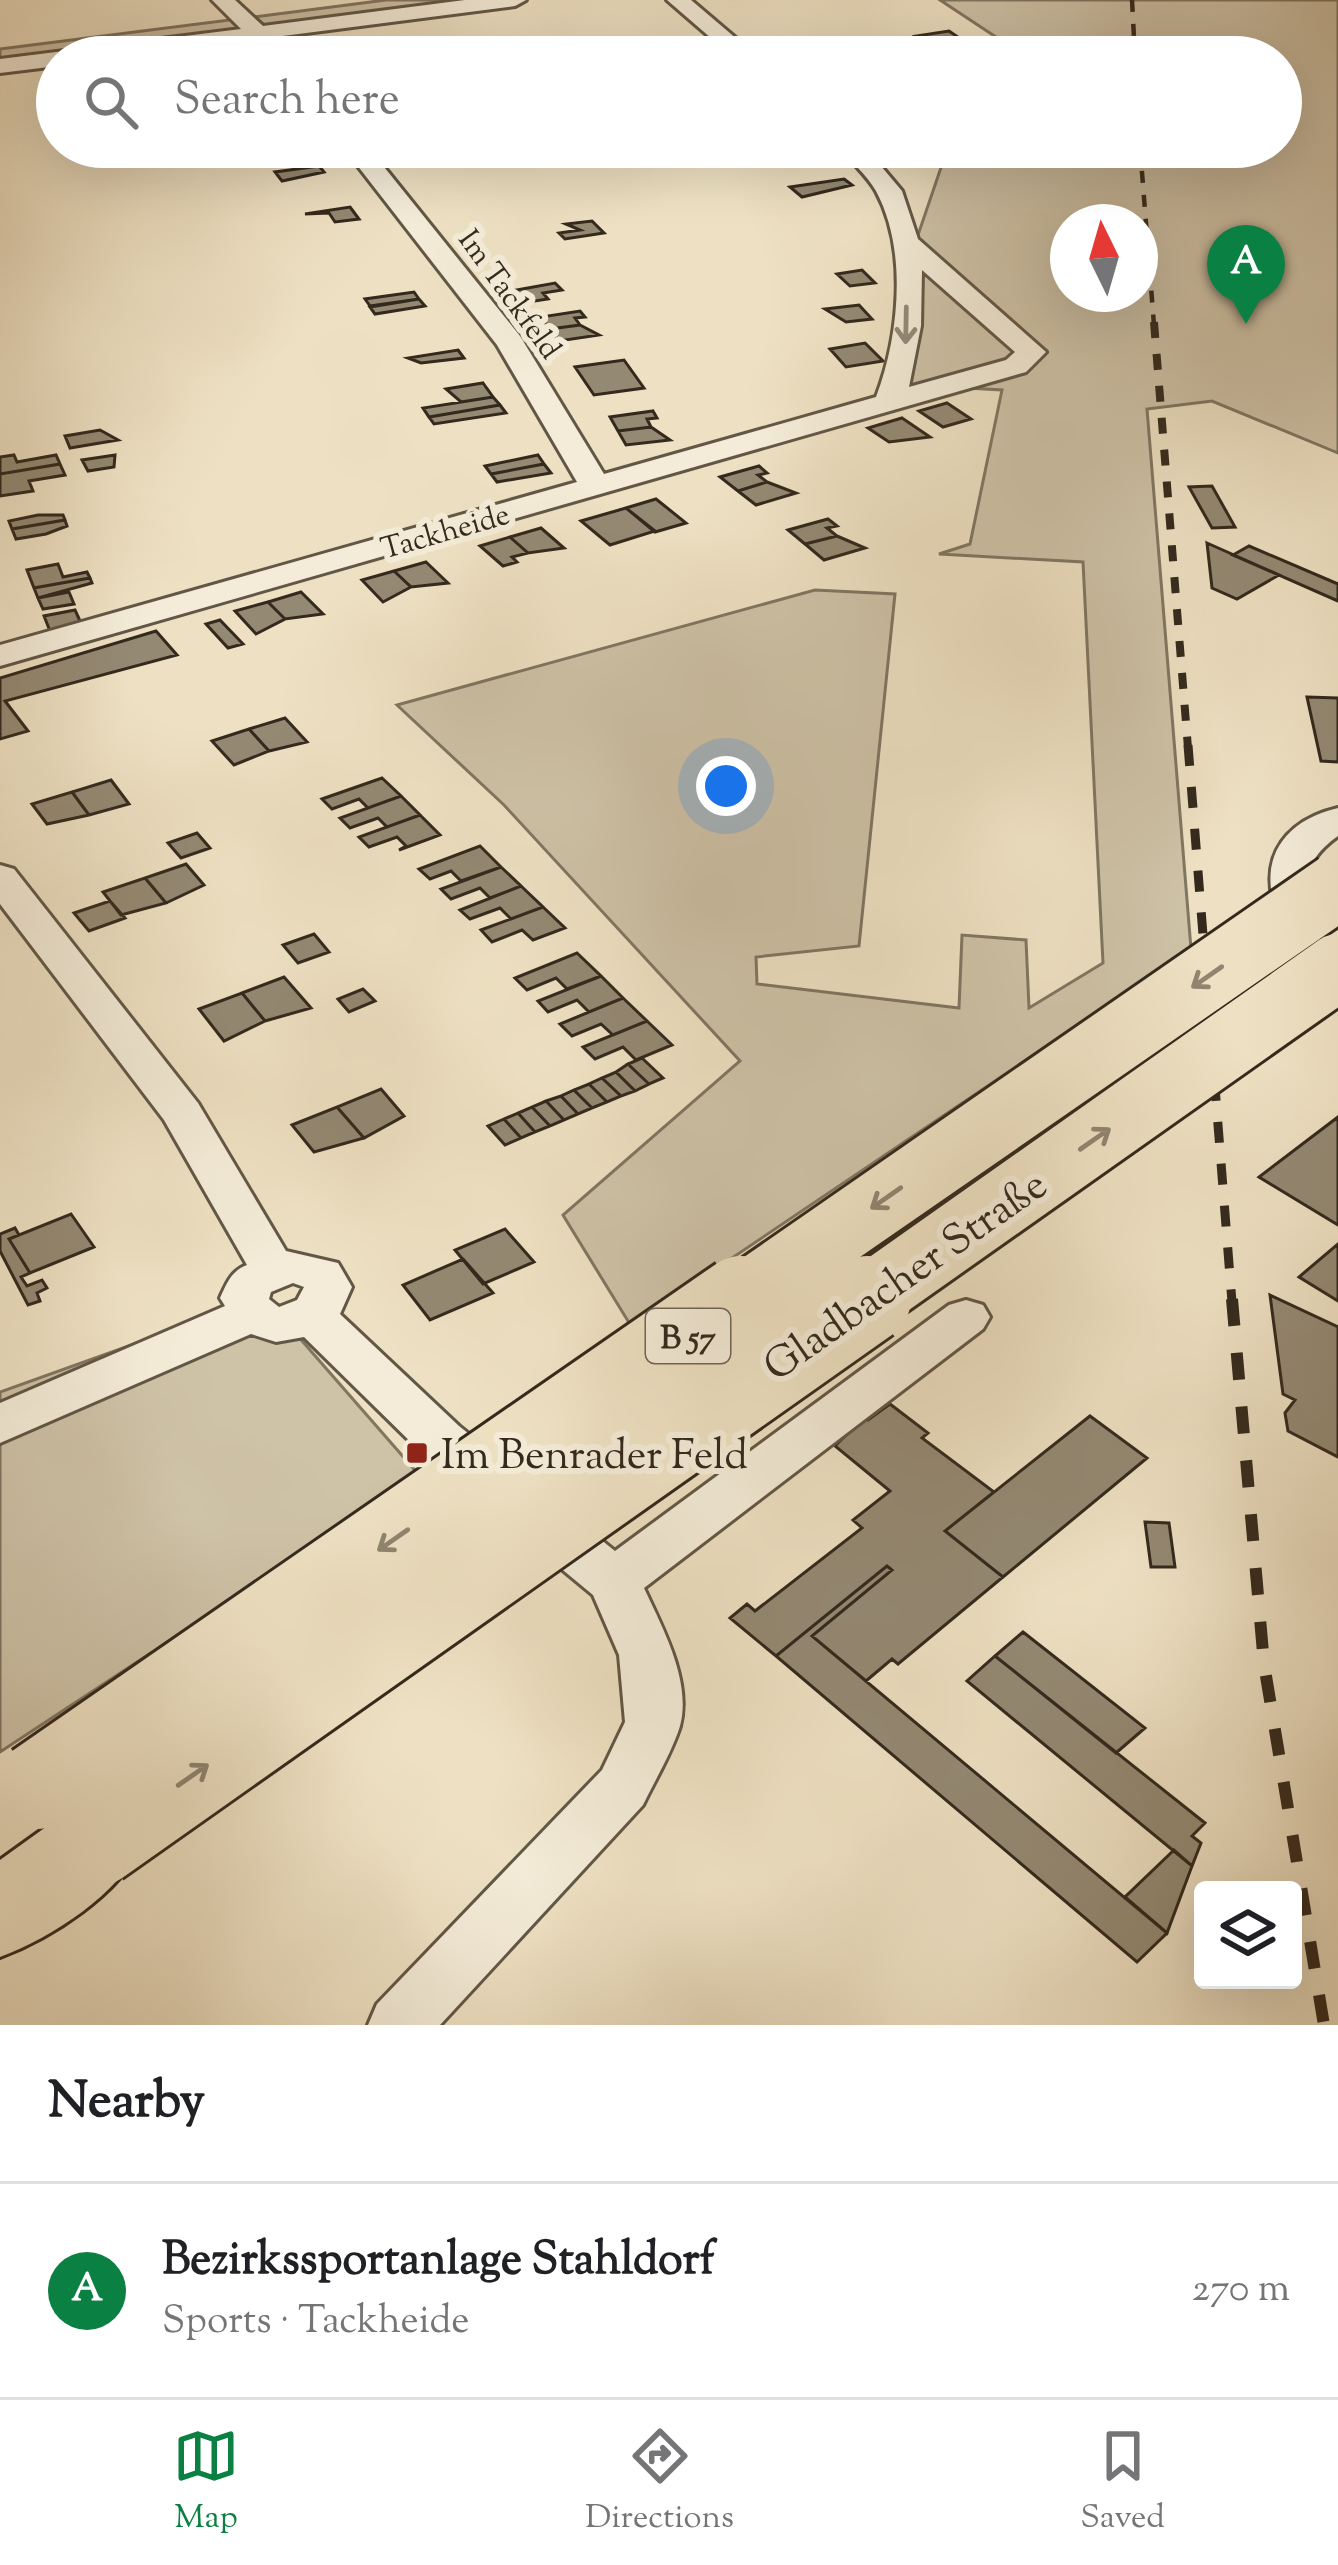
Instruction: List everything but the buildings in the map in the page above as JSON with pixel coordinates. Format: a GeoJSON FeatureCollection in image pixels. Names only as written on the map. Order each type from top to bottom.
{"type":"FeatureCollection","features":[{"type":"Feature","properties":{"kind":"main road","name":"Gladbacher Straße"},"geometry":{"type":"LineString","coordinates":[[0,1914],[45,1814],[1338,886]]}},
{"type":"Feature","properties":{"kind":"main road","name":"Gladbacher Straße"},"geometry":{"type":"LineString","coordinates":[[45,1814],[1338,967]]}},
{"type":"Feature","properties":{"kind":"street"},"geometry":{"type":"LineString","coordinates":[[223,0],[264,36]]}},
{"type":"Feature","properties":{"kind":"street"},"geometry":{"type":"LineString","coordinates":[[238,36],[515,0]]}},
{"type":"Feature","properties":{"kind":"street"},"geometry":{"type":"LineString","coordinates":[[679,0],[722,36]]}},
{"type":"Feature","properties":{"kind":"street"},"geometry":{"type":"LineString","coordinates":[[0,66],[36,62]]}},
{"type":"Feature","properties":{"kind":"street","name":"Im Tackfeld"},"geometry":{"type":"LineString","coordinates":[[372,168],[510,342],[597,489]]}},
{"type":"Feature","properties":{"kind":"street","name":"Tackheide"},"geometry":{"type":"LineString","coordinates":[[870,168],[889,191],[907,243],[905,361],[888,403]]}},
{"type":"Feature","properties":{"kind":"street","name":"Tackheide"},"geometry":{"type":"LineString","coordinates":[[0,656],[1016,366],[1032,352],[907,243]]}},
{"type":"Feature","properties":{"kind":"street"},"geometry":{"type":"LineString","coordinates":[[1338,818],[1289,856],[1284,880],[1301,924],[1338,958]]}},
{"type":"Feature","properties":{"kind":"street"},"geometry":{"type":"LineString","coordinates":[[0,878],[182,1113],[273,1269]]}},
{"type":"Feature","properties":{"kind":"street"},"geometry":{"type":"LineString","coordinates":[[290,1266],[321,1275],[328,1287],[325,1304],[314,1316],[290,1325],[265,1323],[250,1315],[244,1298],[252,1281],[273,1269],[290,1266]]}},
{"type":"Feature","properties":{"kind":"street"},"geometry":{"type":"LineString","coordinates":[[0,1424],[250,1315]]}},
{"type":"Feature","properties":{"kind":"street"},"geometry":{"type":"LineString","coordinates":[[314,1316],[441,1440],[614,1582],[647,1654],[653,1722],[623,1787],[399,2025]]}},
{"type":"Feature","properties":{"kind":"street"},"geometry":{"type":"LineString","coordinates":[[614,1582],[966,1317]]}},
{"type":"Feature","properties":{"kind":"shaded area"},"geometry":{"type":"Polygon","coordinates":[[[386,0],[497,0],[266,30],[254,17],[386,0]]]}},
{"type":"Feature","properties":{"kind":"shaded area"},"geometry":{"type":"Polygon","coordinates":[[[940,0],[1338,0],[1338,453],[1212,401],[1147,409],[1191,949],[631,1326],[563,1215],[740,1061],[504,805],[397,705],[815,590],[895,594],[859,946],[756,957],[757,984],[959,1008],[962,935],[1026,940],[1029,1008],[1103,963],[1083,562],[939,554],[970,544],[1002,390],[896,384],[918,235],[941,168],[1302,168],[1302,36],[994,36],[940,0]]]}},
{"type":"Feature","properties":{"kind":"shaded area"},"geometry":{"type":"Polygon","coordinates":[[[237,19],[248,32],[217,36],[103,36],[237,19]]]}},
{"type":"Feature","properties":{"kind":"shaded area"},"geometry":{"type":"Polygon","coordinates":[[[36,44],[36,59],[0,64],[0,49],[36,44]]]}},
{"type":"Feature","properties":{"kind":"shaded area"},"geometry":{"type":"Polygon","coordinates":[[[198,1321],[296,1334],[420,1476],[0,1752],[0,1392],[198,1321]]]}},
{"type":"Feature","properties":{"kind":"railway"},"geometry":{"type":"LineString","coordinates":[[1132,0],[1134,36]]}},
{"type":"Feature","properties":{"kind":"railway"},"geometry":{"type":"LineString","coordinates":[[1142,168],[1154,325]]}},
{"type":"Feature","properties":{"kind":"railway"},"geometry":{"type":"LineString","coordinates":[[1154,322],[1188,748]]}},
{"type":"Feature","properties":{"kind":"railway"},"geometry":{"type":"LineString","coordinates":[[1188,745],[1232,1302]]}},
{"type":"Feature","properties":{"kind":"railway"},"geometry":{"type":"LineString","coordinates":[[1232,1299],[1264,1664],[1324,2025]]}},
{"type":"Feature","properties":{"kind":"place","name":"Bezirkssportanlage Stahldorf"},"geometry":{"type":"Point","coordinates":[1246,324]}},
{"type":"Feature","properties":{"kind":"place","name":"Im Benrader Feld"},"geometry":{"type":"Point","coordinates":[417,1453]}}]}
